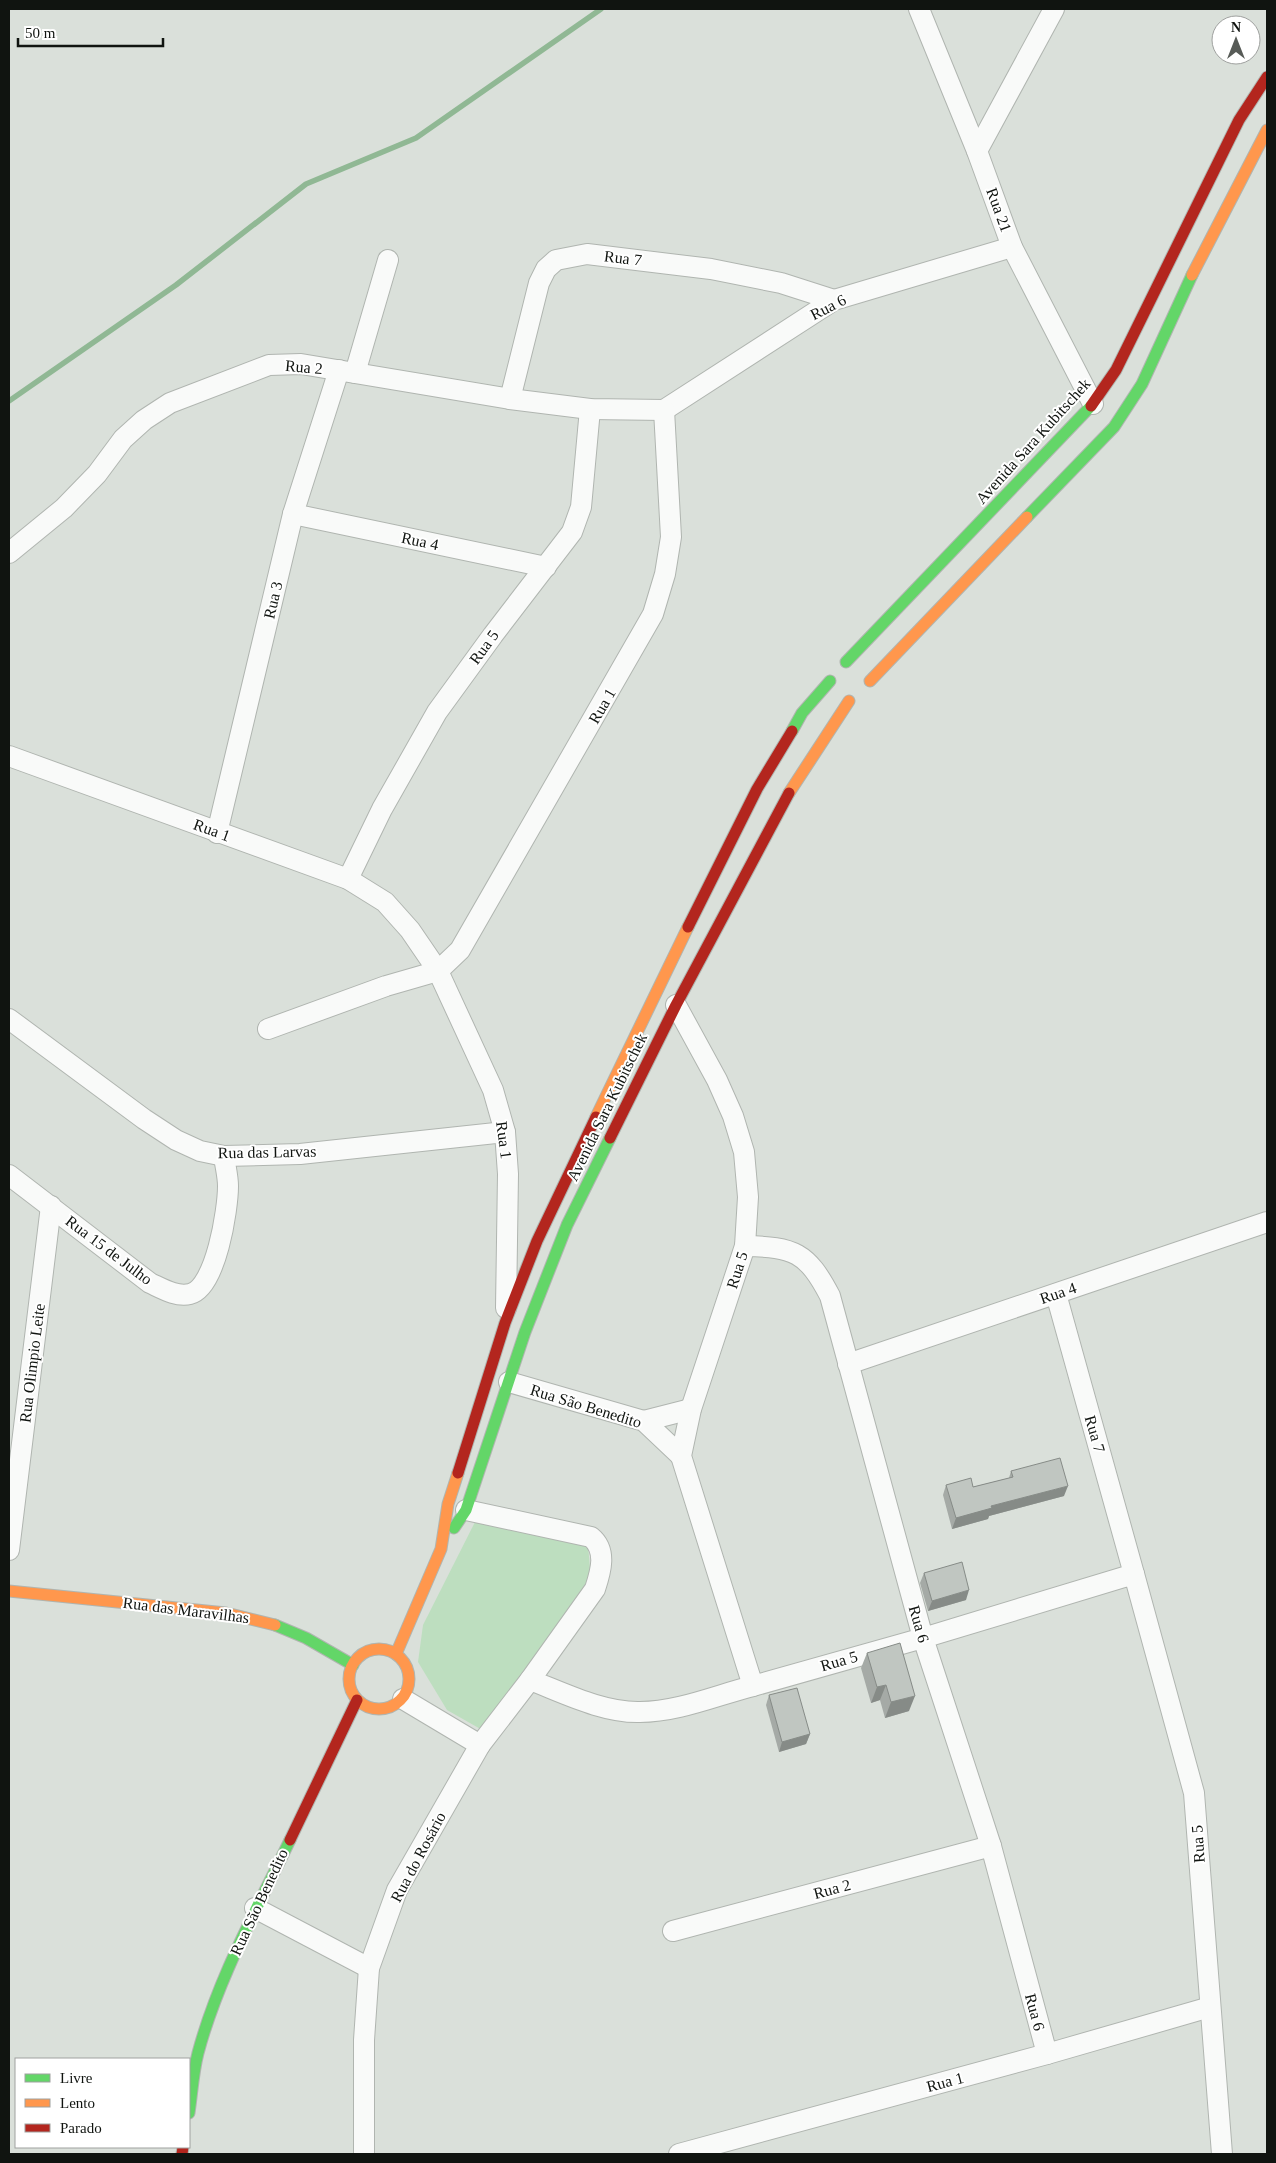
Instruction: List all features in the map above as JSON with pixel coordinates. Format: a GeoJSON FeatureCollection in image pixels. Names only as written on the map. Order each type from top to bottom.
{"type":"FeatureCollection","features":[{"type":"Feature","properties":{"kind":"main road","name":"Avenida Sara Kubitschek"},"geometry":{"type":"LineString","coordinates":[[442,1548],[448,1504],[488,1376],[505,1322],[538,1241],[646,1010],[744,815],[802,713],[843,685],[1093,404],[1116,370],[1239,120],[1267,77]]}},
{"type":"Feature","properties":{"kind":"main road","name":"Avenida Sara Kubitschek"},"geometry":{"type":"LineString","coordinates":[[843,685],[870,680],[1114,426],[1142,384],[1192,276],[1266,135]]}},
{"type":"Feature","properties":{"kind":"main road"},"geometry":{"type":"LineString","coordinates":[[843,685],[862,666],[870,680]]}},
{"type":"Feature","properties":{"kind":"main road","name":"Avenida Sara Kubitschek"},"geometry":{"type":"LineString","coordinates":[[442,1548],[466,1510],[525,1332],[567,1225],[676,1005],[843,685]]}},
{"type":"Feature","properties":{"kind":"main road"},"geometry":{"type":"LineString","coordinates":[[396,1654],[442,1548]]}},
{"type":"Feature","properties":{"kind":"main road","name":"Rua das Maravilhas"},"geometry":{"type":"LineString","coordinates":[[9,1590],[259,1619],[289,1628],[320,1644],[353,1665]]}},
{"type":"Feature","properties":{"kind":"main road"},"geometry":{"type":"LineString","coordinates":[[372,1650],[387,1650],[396,1654],[407,1666],[410,1675],[410,1683],[403,1699],[386,1709],[370,1708],[357,1700],[349,1683],[353,1665],[359,1657],[372,1650]]}},
{"type":"Feature","properties":{"kind":"main road","name":"Rua São Benedito"},"geometry":{"type":"LineString","coordinates":[[190,2106],[198,2054],[211,2012],[255,1908],[357,1700]]}},
{"type":"Feature","properties":{"kind":"street","name":"Rua 21"},"geometry":{"type":"LineString","coordinates":[[919,9],[977,151],[1012,247],[1093,404]]}},
{"type":"Feature","properties":{"kind":"street"},"geometry":{"type":"LineString","coordinates":[[977,151],[1054,9]]}},
{"type":"Feature","properties":{"kind":"street","name":"Rua 6"},"geometry":{"type":"LineString","coordinates":[[664,410],[834,300],[1012,247]]}},
{"type":"Feature","properties":{"kind":"street","name":"Rua 7"},"geometry":{"type":"LineString","coordinates":[[510,399],[539,282],[546,269],[556,260],[586,254],[711,269],[781,282],[834,300]]}},
{"type":"Feature","properties":{"kind":"street","name":"Rua 3"},"geometry":{"type":"LineString","coordinates":[[217,833],[293,514],[388,260]]}},
{"type":"Feature","properties":{"kind":"street","name":"Rua 2"},"geometry":{"type":"LineString","coordinates":[[9,553],[64,508],[97,474],[123,439],[144,420],[170,403],[269,364],[301,364],[510,399],[590,409],[664,410]]}},
{"type":"Feature","properties":{"kind":"street","name":"Rua 5"},"geometry":{"type":"LineString","coordinates":[[348,879],[382,810],[437,712],[493,634],[572,532],[581,507],[590,409]]}},
{"type":"Feature","properties":{"kind":"street","name":"Rua 1"},"geometry":{"type":"LineString","coordinates":[[268,1029],[386,986],[438,971],[460,950],[653,614],[665,574],[671,537],[664,410]]}},
{"type":"Feature","properties":{"kind":"street","name":"Rua 4"},"geometry":{"type":"LineString","coordinates":[[293,514],[546,567]]}},
{"type":"Feature","properties":{"kind":"street","name":"Rua 1"},"geometry":{"type":"LineString","coordinates":[[9,756],[348,879],[385,902],[410,930],[438,971],[493,1090],[506,1132],[509,1211],[505,1322]]}},
{"type":"Feature","properties":{"kind":"street","name":"Rua 5"},"geometry":{"type":"LineString","coordinates":[[676,1005],[717,1080],[733,1116],[744,1152],[748,1197],[745,1246],[691,1409],[681,1456],[753,1686],[923,1638],[1134,1574],[1194,1793],[1222,2154]]}},
{"type":"Feature","properties":{"kind":"street","name":"Rua das Larvas"},"geometry":{"type":"LineString","coordinates":[[9,1019],[176,1140],[200,1151],[224,1156],[300,1154],[506,1132]]}},
{"type":"Feature","properties":{"kind":"street","name":"Rua 15 de Julho"},"geometry":{"type":"LineString","coordinates":[[9,1175],[150,1283],[169,1292],[192,1294],[201,1288],[221,1240],[228,1186],[224,1156]]}},
{"type":"Feature","properties":{"kind":"street","name":"Rua Olimpio Leite"},"geometry":{"type":"LineString","coordinates":[[9,1550],[51,1206]]}},
{"type":"Feature","properties":{"kind":"street","name":"Rua 4"},"geometry":{"type":"LineString","coordinates":[[848,1364],[1267,1222]]}},
{"type":"Feature","properties":{"kind":"street","name":"Rua 6"},"geometry":{"type":"LineString","coordinates":[[745,1246],[771,1247],[798,1254],[817,1270],[830,1296],[923,1638],[991,1846],[1047,2054]]}},
{"type":"Feature","properties":{"kind":"street","name":"Rua 7"},"geometry":{"type":"LineString","coordinates":[[1056,1294],[1134,1574]]}},
{"type":"Feature","properties":{"kind":"street","name":"Rua São Benedito"},"geometry":{"type":"LineString","coordinates":[[509,1382],[644,1421],[681,1456]]}},
{"type":"Feature","properties":{"kind":"street"},"geometry":{"type":"LineString","coordinates":[[644,1421],[691,1409]]}},
{"type":"Feature","properties":{"kind":"street"},"geometry":{"type":"LineString","coordinates":[[466,1510],[591,1537],[598,1543],[602,1552],[601,1566],[595,1589],[530,1680],[603,1707],[640,1712],[678,1706],[753,1686]]}},
{"type":"Feature","properties":{"kind":"street","name":"Rua do Rosário"},"geometry":{"type":"LineString","coordinates":[[364,2154],[364,2040],[370,1968],[397,1890],[480,1745],[530,1680]]}},
{"type":"Feature","properties":{"kind":"street"},"geometry":{"type":"LineString","coordinates":[[403,1699],[480,1745]]}},
{"type":"Feature","properties":{"kind":"street","name":"Rua 2"},"geometry":{"type":"LineString","coordinates":[[674,1931],[991,1846]]}},
{"type":"Feature","properties":{"kind":"street"},"geometry":{"type":"LineString","coordinates":[[255,1908],[370,1968]]}},
{"type":"Feature","properties":{"kind":"street","name":"Rua 1"},"geometry":{"type":"LineString","coordinates":[[679,2154],[1047,2054],[1210,2007]]}},
{"type":"Feature","properties":{"kind":"green space"},"geometry":{"type":"Polygon","coordinates":[[[475,1522],[588,1545],[591,1580],[484,1731],[447,1710],[418,1662],[423,1625],[475,1522]]]}},
{"type":"Feature","properties":{"kind":"building"},"geometry":{"type":"Polygon","coordinates":[[[1060,1458],[1068,1486],[991,1506],[992,1508],[956,1518],[946,1485],[971,1478],[973,1487],[1013,1477],[1011,1471],[1060,1458]]]}},
{"type":"Feature","properties":{"kind":"building"},"geometry":{"type":"Polygon","coordinates":[[[962,1562],[969,1590],[932,1601],[924,1573],[962,1562]]]}},
{"type":"Feature","properties":{"kind":"building"},"geometry":{"type":"Polygon","coordinates":[[[900,1643],[915,1696],[891,1702],[886,1685],[877,1687],[867,1653],[900,1643]]]}},
{"type":"Feature","properties":{"kind":"building"},"geometry":{"type":"Polygon","coordinates":[[[797,1688],[810,1734],[782,1742],[769,1695],[797,1688]]]}},
{"type":"Feature","properties":{"kind":"waterway"},"geometry":{"type":"LineString","coordinates":[[9,401],[176,285],[306,184],[416,138],[601,9]]}},
{"type":"Feature","properties":{"kind":"traffic: fast"},"geometry":{"type":"LineString","coordinates":[[1027,517],[1114,427],[1142,384],[1192,275]]}},
{"type":"Feature","properties":{"kind":"traffic: fast"},"geometry":{"type":"LineString","coordinates":[[846,662],[1091,406]]}},
{"type":"Feature","properties":{"kind":"traffic: fast"},"geometry":{"type":"LineString","coordinates":[[792,731],[802,713],[830,681]]}},
{"type":"Feature","properties":{"kind":"traffic: fast"},"geometry":{"type":"LineString","coordinates":[[454,1528],[466,1510],[525,1332],[567,1225],[610,1138]]}},
{"type":"Feature","properties":{"kind":"traffic: fast"},"geometry":{"type":"LineString","coordinates":[[275,1625],[306,1638],[353,1665]]}},
{"type":"Feature","properties":{"kind":"traffic: fast"},"geometry":{"type":"LineString","coordinates":[[190,2105],[198,2053],[216,1998],[239,1944],[290,1840]]}},
{"type":"Feature","properties":{"kind":"traffic: slow"},"geometry":{"type":"LineString","coordinates":[[1192,275],[1267,130]]}},
{"type":"Feature","properties":{"kind":"traffic: slow"},"geometry":{"type":"LineString","coordinates":[[870,681],[1027,517]]}},
{"type":"Feature","properties":{"kind":"traffic: slow"},"geometry":{"type":"LineString","coordinates":[[789,793],[849,701]]}},
{"type":"Feature","properties":{"kind":"traffic: slow"},"geometry":{"type":"LineString","coordinates":[[596,1117],[688,927]]}},
{"type":"Feature","properties":{"kind":"traffic: slow"},"geometry":{"type":"LineString","coordinates":[[396,1654],[441,1549],[448,1504],[458,1473]]}},
{"type":"Feature","properties":{"kind":"traffic: slow"},"geometry":{"type":"LineString","coordinates":[[9,1591],[226,1613],[275,1625]]}},
{"type":"Feature","properties":{"kind":"traffic: slow"},"geometry":{"type":"LineString","coordinates":[[373,1649],[385,1649],[396,1654],[404,1662],[409,1673],[409,1679],[407,1691],[396,1704],[385,1709],[373,1709],[362,1704],[354,1696],[349,1685],[349,1673],[354,1662],[362,1654],[373,1649]]}},
{"type":"Feature","properties":{"kind":"traffic: jam"},"geometry":{"type":"LineString","coordinates":[[1091,406],[1116,370],[1239,120],[1267,77]]}},
{"type":"Feature","properties":{"kind":"traffic: jam"},"geometry":{"type":"LineString","coordinates":[[688,927],[757,789],[792,731]]}},
{"type":"Feature","properties":{"kind":"traffic: jam"},"geometry":{"type":"LineString","coordinates":[[610,1138],[676,1005],[789,793]]}},
{"type":"Feature","properties":{"kind":"traffic: jam"},"geometry":{"type":"LineString","coordinates":[[458,1473],[505,1323],[537,1241],[596,1117]]}},
{"type":"Feature","properties":{"kind":"traffic: jam"},"geometry":{"type":"LineString","coordinates":[[290,1840],[357,1700]]}},
{"type":"Feature","properties":{"kind":"traffic: jam"},"geometry":{"type":"LineString","coordinates":[[182,2154],[183,2148]]}}]}
